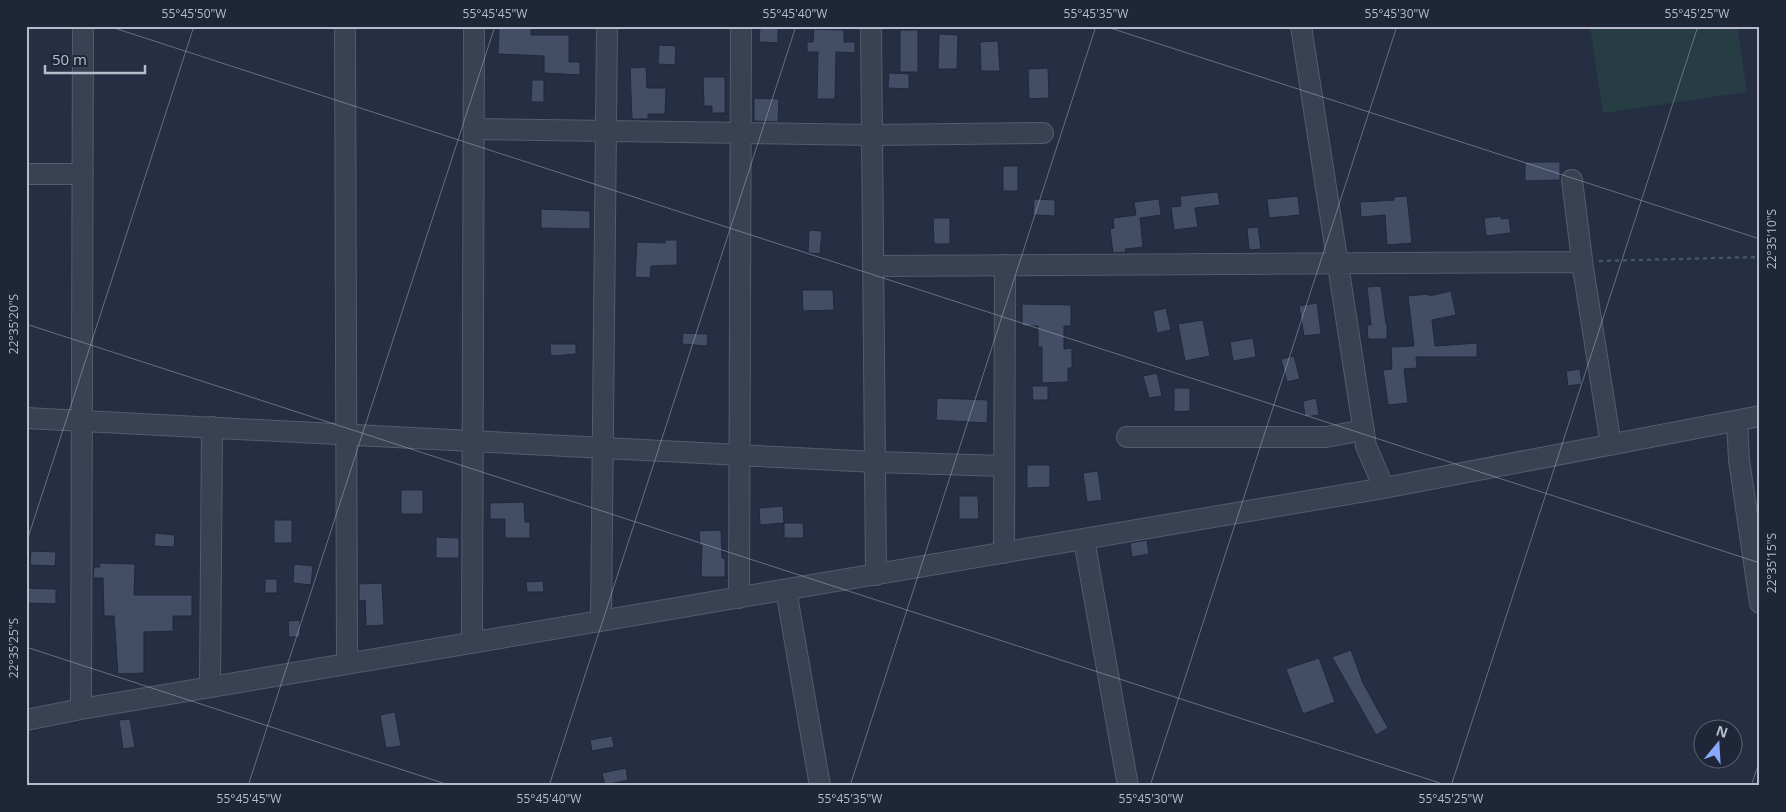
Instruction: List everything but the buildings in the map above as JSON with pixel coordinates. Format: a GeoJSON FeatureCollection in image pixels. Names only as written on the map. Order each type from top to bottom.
{"type":"FeatureCollection","features":[{"type":"Feature","properties":{"kind":"street"},"geometry":{"type":"LineString","coordinates":[[82,709],[83,26]]}},
{"type":"Feature","properties":{"kind":"street"},"geometry":{"type":"LineString","coordinates":[[345,26],[347,664]]}},
{"type":"Feature","properties":{"kind":"street"},"geometry":{"type":"LineString","coordinates":[[472,643],[474,26]]}},
{"type":"Feature","properties":{"kind":"street"},"geometry":{"type":"LineString","coordinates":[[601,621],[607,26]]}},
{"type":"Feature","properties":{"kind":"street"},"geometry":{"type":"LineString","coordinates":[[739,598],[741,26]]}},
{"type":"Feature","properties":{"kind":"street"},"geometry":{"type":"LineString","coordinates":[[871,26],[876,575]]}},
{"type":"Feature","properties":{"kind":"street"},"geometry":{"type":"LineString","coordinates":[[1301,26],[1366,446],[1384,488]]}},
{"type":"Feature","properties":{"kind":"street"},"geometry":{"type":"LineString","coordinates":[[474,130],[872,135],[1043,133]]}},
{"type":"Feature","properties":{"kind":"street"},"geometry":{"type":"LineString","coordinates":[[26,174],[83,174]]}},
{"type":"Feature","properties":{"kind":"street"},"geometry":{"type":"LineString","coordinates":[[1572,180],[1582,262],[1611,445]]}},
{"type":"Feature","properties":{"kind":"street"},"geometry":{"type":"LineString","coordinates":[[873,266],[1582,262]]}},
{"type":"Feature","properties":{"kind":"street"},"geometry":{"type":"LineString","coordinates":[[1004,553],[1005,265]]}},
{"type":"Feature","properties":{"kind":"street"},"geometry":{"type":"LineString","coordinates":[[26,720],[210,687],[1384,488],[1760,416]]}},
{"type":"Feature","properties":{"kind":"street"},"geometry":{"type":"LineString","coordinates":[[26,418],[875,462],[1004,466]]}},
{"type":"Feature","properties":{"kind":"street"},"geometry":{"type":"LineString","coordinates":[[1737,421],[1739,460],[1760,603]]}},
{"type":"Feature","properties":{"kind":"street"},"geometry":{"type":"LineString","coordinates":[[210,687],[212,427]]}},
{"type":"Feature","properties":{"kind":"street"},"geometry":{"type":"LineString","coordinates":[[1126,436],[1326,438],[1364,430]]}},
{"type":"Feature","properties":{"kind":"street"},"geometry":{"type":"LineString","coordinates":[[1084,540],[1128,786]]}},
{"type":"Feature","properties":{"kind":"street"},"geometry":{"type":"LineString","coordinates":[[786,590],[820,786]]}},
{"type":"Feature","properties":{"kind":"path"},"geometry":{"type":"LineString","coordinates":[[1582,262],[1760,257]]}},
{"type":"Feature","properties":{"kind":"shaded area"},"geometry":{"type":"Polygon","coordinates":[[[1590,26],[1737,26],[1747,92],[1603,113],[1590,26]]]}}]}
